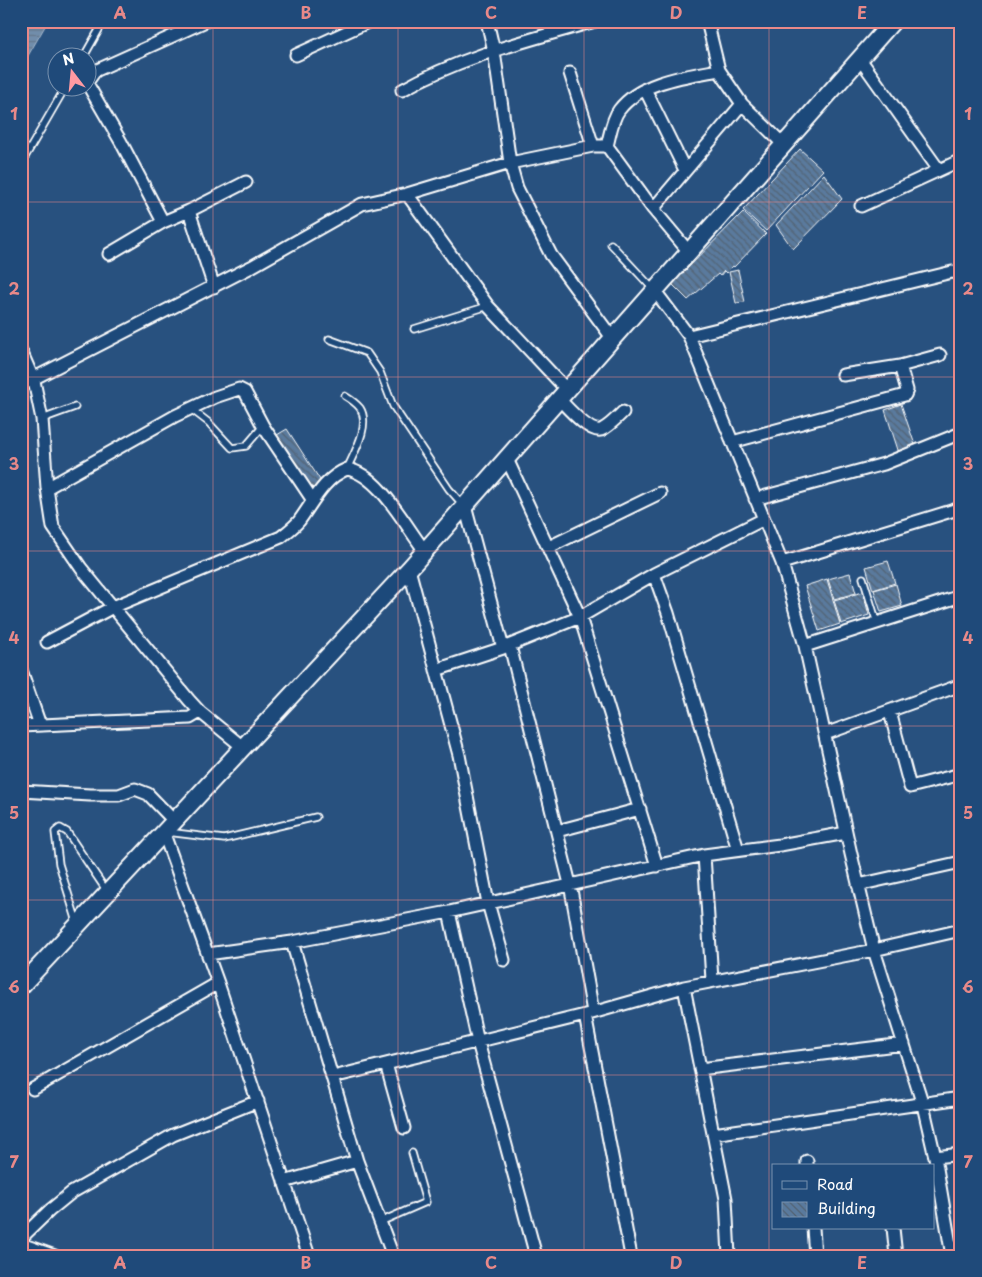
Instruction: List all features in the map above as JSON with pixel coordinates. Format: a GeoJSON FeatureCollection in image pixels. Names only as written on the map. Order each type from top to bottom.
{"type":"FeatureCollection","features":[{"type":"Feature","properties":{"kind":"street"},"geometry":{"type":"LineString","coordinates":[[98,70],[206,21]]}},
{"type":"Feature","properties":{"kind":"street"},"geometry":{"type":"LineString","coordinates":[[296,55],[370,21]]}},
{"type":"Feature","properties":{"kind":"street"},"geometry":{"type":"LineString","coordinates":[[487,21],[494,50],[510,163],[517,188],[552,256],[613,339]]}},
{"type":"Feature","properties":{"kind":"street"},"geometry":{"type":"LineString","coordinates":[[402,90],[434,72],[494,50],[595,21]]}},
{"type":"Feature","properties":{"kind":"street"},"geometry":{"type":"LineString","coordinates":[[707,21],[718,70],[742,104],[784,145]]}},
{"type":"Feature","properties":{"kind":"street"},"geometry":{"type":"LineString","coordinates":[[21,986],[109,894],[409,569],[893,21]]}},
{"type":"Feature","properties":{"kind":"street"},"geometry":{"type":"LineString","coordinates":[[860,59],[939,170]]}},
{"type":"Feature","properties":{"kind":"street"},"geometry":{"type":"LineString","coordinates":[[606,146],[619,110],[645,89],[676,78],[718,70]]}},
{"type":"Feature","properties":{"kind":"street"},"geometry":{"type":"LineString","coordinates":[[570,73],[593,146]]}},
{"type":"Feature","properties":{"kind":"street"},"geometry":{"type":"LineString","coordinates":[[645,89],[684,170]]}},
{"type":"Feature","properties":{"kind":"street"},"geometry":{"type":"LineString","coordinates":[[96,98],[163,222]]}},
{"type":"Feature","properties":{"kind":"street"},"geometry":{"type":"LineString","coordinates":[[653,209],[684,170],[742,104]]}},
{"type":"Feature","properties":{"kind":"street"},"geometry":{"type":"LineString","coordinates":[[21,385],[34,381],[214,286],[362,204],[407,194],[510,163],[593,146],[606,146]]}},
{"type":"Feature","properties":{"kind":"street"},"geometry":{"type":"LineString","coordinates":[[606,146],[653,209],[689,252]]}},
{"type":"Feature","properties":{"kind":"street"},"geometry":{"type":"LineString","coordinates":[[861,206],[961,160]]}},
{"type":"Feature","properties":{"kind":"street"},"geometry":{"type":"LineString","coordinates":[[109,254],[163,222],[246,182]]}},
{"type":"Feature","properties":{"kind":"street"},"geometry":{"type":"LineString","coordinates":[[407,194],[488,306],[595,430],[602,430],[623,412]]}},
{"type":"Feature","properties":{"kind":"street"},"geometry":{"type":"LineString","coordinates":[[189,211],[214,286]]}},
{"type":"Feature","properties":{"kind":"street"},"geometry":{"type":"LineString","coordinates":[[689,336],[952,272],[961,273]]}},
{"type":"Feature","properties":{"kind":"street"},"geometry":{"type":"LineString","coordinates":[[655,291],[689,336],[782,563],[805,646],[874,950],[922,1105],[956,1242],[952,1256]]}},
{"type":"Feature","properties":{"kind":"street"},"geometry":{"type":"LineString","coordinates":[[21,351],[34,381],[42,419],[47,488],[53,527],[81,568],[200,712],[244,748]]}},
{"type":"Feature","properties":{"kind":"street"},"geometry":{"type":"LineString","coordinates":[[843,375],[900,366],[940,355]]}},
{"type":"Feature","properties":{"kind":"street"},"geometry":{"type":"LineString","coordinates":[[732,442],[905,395],[907,390],[900,366]]}},
{"type":"Feature","properties":{"kind":"street"},"geometry":{"type":"LineString","coordinates":[[47,488],[214,397],[239,389],[245,392],[263,426],[312,499]]}},
{"type":"Feature","properties":{"kind":"street"},"geometry":{"type":"LineString","coordinates":[[755,499],[884,464],[961,434]]}},
{"type":"Feature","properties":{"kind":"street"},"geometry":{"type":"LineString","coordinates":[[507,459],[549,546],[580,617],[657,866]]}},
{"type":"Feature","properties":{"kind":"street"},"geometry":{"type":"LineString","coordinates":[[47,642],[113,607],[281,536],[298,522],[312,499],[339,472],[347,469],[365,477],[381,491],[425,551]]}},
{"type":"Feature","properties":{"kind":"street"},"geometry":{"type":"LineString","coordinates":[[549,546],[660,493]]}},
{"type":"Feature","properties":{"kind":"street"},"geometry":{"type":"LineString","coordinates":[[465,506],[507,647],[570,884],[589,1014],[631,1256]]}},
{"type":"Feature","properties":{"kind":"street"},"geometry":{"type":"LineString","coordinates":[[782,563],[961,508]]}},
{"type":"Feature","properties":{"kind":"street"},"geometry":{"type":"LineString","coordinates":[[436,670],[507,647],[580,617],[654,574],[764,519]]}},
{"type":"Feature","properties":{"kind":"street"},"geometry":{"type":"LineString","coordinates":[[409,569],[459,755],[488,903],[504,960]]}},
{"type":"Feature","properties":{"kind":"street"},"geometry":{"type":"LineString","coordinates":[[654,574],[668,613],[738,850]]}},
{"type":"Feature","properties":{"kind":"street"},"geometry":{"type":"LineString","coordinates":[[805,646],[961,596]]}},
{"type":"Feature","properties":{"kind":"street"},"geometry":{"type":"LineString","coordinates":[[21,670],[40,725]]}},
{"type":"Feature","properties":{"kind":"street"},"geometry":{"type":"LineString","coordinates":[[825,734],[961,685]]}},
{"type":"Feature","properties":{"kind":"street"},"geometry":{"type":"LineString","coordinates":[[21,726],[190,718],[200,712]]}},
{"type":"Feature","properties":{"kind":"street"},"geometry":{"type":"LineString","coordinates":[[890,712],[910,787],[961,774]]}},
{"type":"Feature","properties":{"kind":"street"},"geometry":{"type":"LineString","coordinates":[[21,791],[118,795],[135,789],[148,794],[168,829],[310,1256]]}},
{"type":"Feature","properties":{"kind":"street"},"geometry":{"type":"LineString","coordinates":[[557,831],[640,809]]}},
{"type":"Feature","properties":{"kind":"street"},"geometry":{"type":"LineString","coordinates":[[208,954],[292,942],[449,912],[704,855],[780,846],[846,833]]}},
{"type":"Feature","properties":{"kind":"street"},"geometry":{"type":"LineString","coordinates":[[704,855],[712,980]]}},
{"type":"Feature","properties":{"kind":"street"},"geometry":{"type":"LineString","coordinates":[[858,885],[961,862]]}},
{"type":"Feature","properties":{"kind":"street"},"geometry":{"type":"LineString","coordinates":[[449,912],[478,1042],[536,1256]]}},
{"type":"Feature","properties":{"kind":"street"},"geometry":{"type":"LineString","coordinates":[[333,1078],[589,1014],[712,980],[874,950],[961,930]]}},
{"type":"Feature","properties":{"kind":"street"},"geometry":{"type":"LineString","coordinates":[[292,942],[357,1161],[392,1256]]}},
{"type":"Feature","properties":{"kind":"street"},"geometry":{"type":"LineString","coordinates":[[33,1089],[218,983]]}},
{"type":"Feature","properties":{"kind":"street"},"geometry":{"type":"LineString","coordinates":[[684,987],[726,1199],[729,1256]]}},
{"type":"Feature","properties":{"kind":"street"},"geometry":{"type":"LineString","coordinates":[[700,1069],[904,1044]]}},
{"type":"Feature","properties":{"kind":"street"},"geometry":{"type":"LineString","coordinates":[[386,1064],[404,1128]]}},
{"type":"Feature","properties":{"kind":"street"},"geometry":{"type":"LineString","coordinates":[[713,1134],[961,1098]]}},
{"type":"Feature","properties":{"kind":"street"},"geometry":{"type":"LineString","coordinates":[[21,1238],[71,1193],[173,1135],[258,1102]]}},
{"type":"Feature","properties":{"kind":"street"},"geometry":{"type":"LineString","coordinates":[[935,1157],[961,1154]]}},
{"type":"Feature","properties":{"kind":"street"},"geometry":{"type":"LineString","coordinates":[[284,1182],[357,1161]]}},
{"type":"Feature","properties":{"kind":"street"},"geometry":{"type":"LineString","coordinates":[[813,1230],[815,1256]]}},
{"type":"Feature","properties":{"kind":"street"},"geometry":{"type":"LineString","coordinates":[[893,1230],[896,1256]]}},
{"type":"Feature","properties":{"kind":"street"},"geometry":{"type":"LineString","coordinates":[[21,1244],[54,1256]]}},
{"type":"Feature","properties":{"kind":"lane"},"geometry":{"type":"LineString","coordinates":[[89,48],[104,21]]}},
{"type":"Feature","properties":{"kind":"lane"},"geometry":{"type":"LineString","coordinates":[[21,164],[59,98]]}},
{"type":"Feature","properties":{"kind":"lane"},"geometry":{"type":"LineString","coordinates":[[611,244],[655,291]]}},
{"type":"Feature","properties":{"kind":"lane"},"geometry":{"type":"LineString","coordinates":[[414,329],[488,306]]}},
{"type":"Feature","properties":{"kind":"lane"},"geometry":{"type":"LineString","coordinates":[[329,339],[367,353],[380,372],[393,406],[449,489],[465,506]]}},
{"type":"Feature","properties":{"kind":"lane"},"geometry":{"type":"LineString","coordinates":[[344,396],[360,409],[363,419],[362,434],[347,469]]}},
{"type":"Feature","properties":{"kind":"lane"},"geometry":{"type":"LineString","coordinates":[[42,419],[75,406]]}},
{"type":"Feature","properties":{"kind":"lane"},"geometry":{"type":"LineString","coordinates":[[191,409],[208,422],[232,448],[246,446],[263,426]]}},
{"type":"Feature","properties":{"kind":"lane"},"geometry":{"type":"LineString","coordinates":[[863,578],[877,623]]}},
{"type":"Feature","properties":{"kind":"lane"},"geometry":{"type":"LineString","coordinates":[[168,829],[224,839],[316,816]]}},
{"type":"Feature","properties":{"kind":"lane"},"geometry":{"type":"LineString","coordinates":[[78,926],[59,864],[55,832],[60,828],[67,832],[109,894]]}},
{"type":"Feature","properties":{"kind":"lane"},"geometry":{"type":"LineString","coordinates":[[380,1222],[426,1202],[412,1152]]}},
{"type":"Feature","properties":{"kind":"water"},"geometry":{"type":"Polygon","coordinates":[[[21,21],[48,21],[21,68],[21,21]]]}},
{"type":"Feature","properties":{"kind":"building"},"geometry":{"type":"Polygon","coordinates":[[[800,149],[823,170],[766,231],[743,210],[800,149]]]}},
{"type":"Feature","properties":{"kind":"building"},"geometry":{"type":"Polygon","coordinates":[[[824,174],[842,199],[793,249],[776,225],[824,174]]]}},
{"type":"Feature","properties":{"kind":"building"},"geometry":{"type":"Polygon","coordinates":[[[743,212],[766,234],[734,267],[726,273],[724,271],[720,276],[718,274],[688,300],[672,284],[743,212]]]}},
{"type":"Feature","properties":{"kind":"building"},"geometry":{"type":"Polygon","coordinates":[[[738,270],[745,302],[736,303],[729,272],[738,270]]]}},
{"type":"Feature","properties":{"kind":"building"},"geometry":{"type":"Polygon","coordinates":[[[901,404],[916,448],[899,453],[885,410],[901,404]]]}},
{"type":"Feature","properties":{"kind":"building"},"geometry":{"type":"Polygon","coordinates":[[[287,429],[322,483],[313,490],[277,435],[287,429]]]}},
{"type":"Feature","properties":{"kind":"building"},"geometry":{"type":"Polygon","coordinates":[[[888,561],[895,583],[873,590],[866,567],[888,561]]]}},
{"type":"Feature","properties":{"kind":"building"},"geometry":{"type":"Polygon","coordinates":[[[850,573],[856,593],[834,599],[828,579],[850,573]]]}},
{"type":"Feature","properties":{"kind":"building"},"geometry":{"type":"Polygon","coordinates":[[[827,579],[840,624],[819,631],[805,586],[827,579]]]}},
{"type":"Feature","properties":{"kind":"building"},"geometry":{"type":"Polygon","coordinates":[[[896,584],[902,606],[881,612],[874,590],[896,584]]]}},
{"type":"Feature","properties":{"kind":"building"},"geometry":{"type":"Polygon","coordinates":[[[863,592],[869,615],[841,624],[834,600],[863,592]]]}}]}
